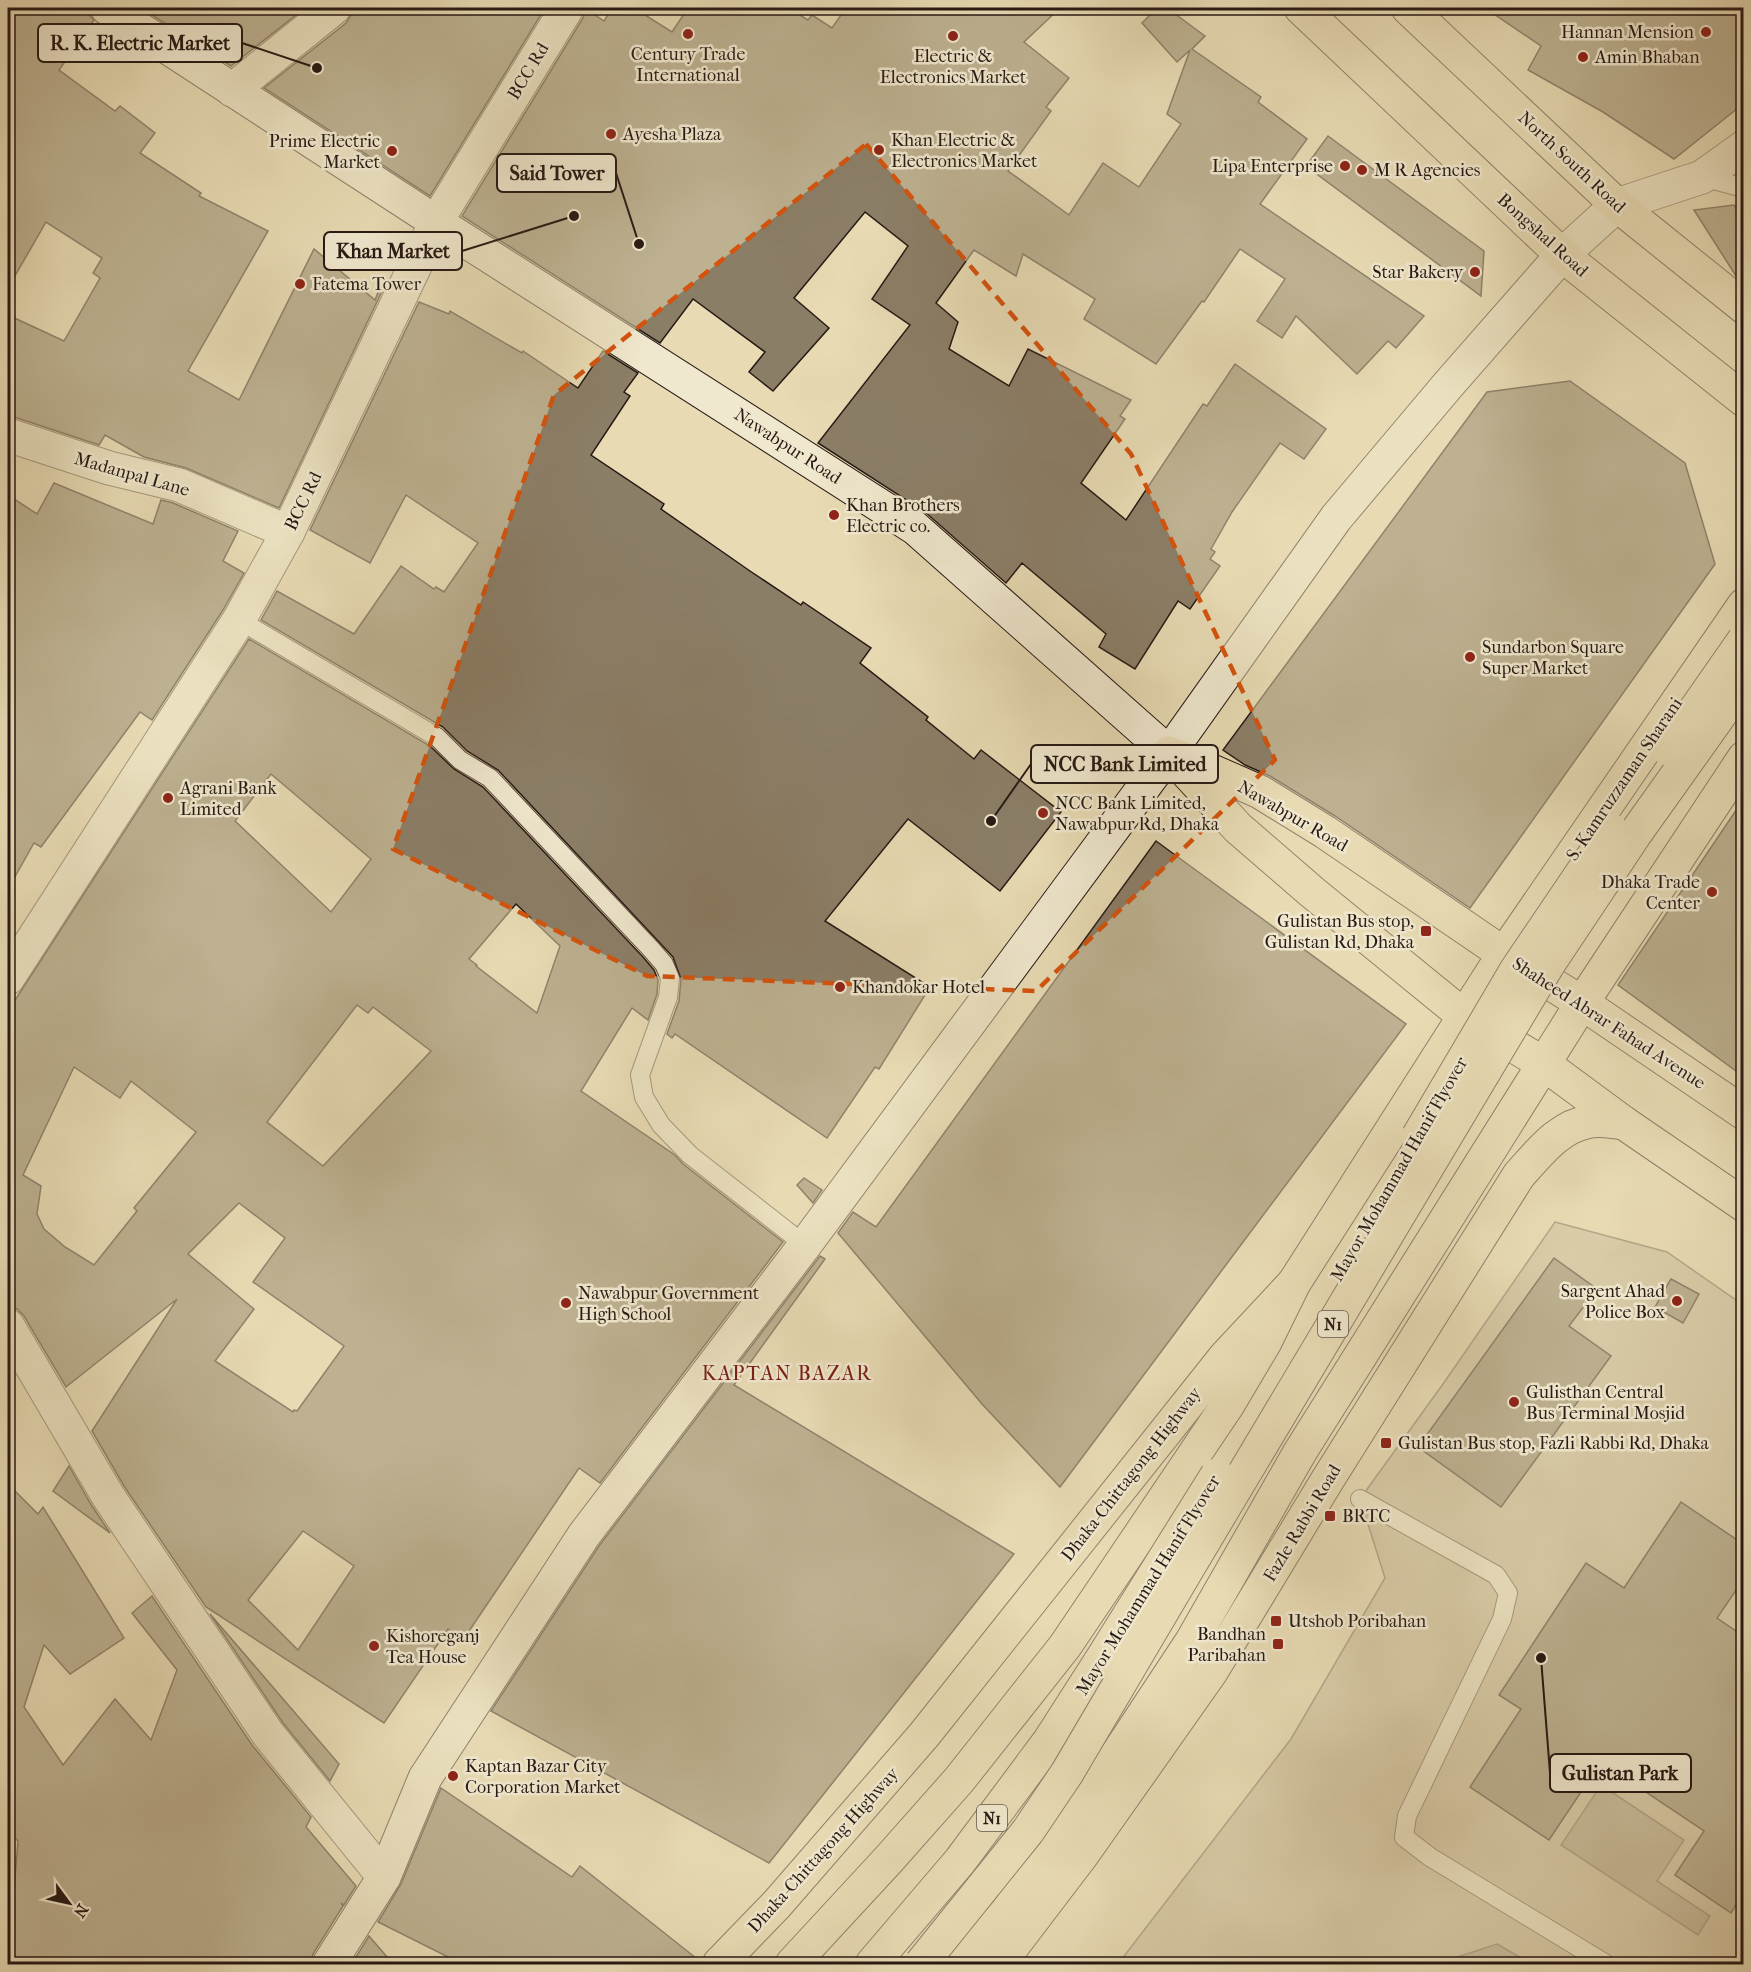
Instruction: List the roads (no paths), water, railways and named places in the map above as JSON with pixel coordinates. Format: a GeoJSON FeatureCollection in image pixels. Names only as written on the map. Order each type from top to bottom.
{"type":"FeatureCollection","features":[{"type":"Feature","properties":{"kind":"main road","name":"Bongshal Road"},"geometry":{"type":"LineString","coordinates":[[1301,8],[1562,255],[1743,400]]}},
{"type":"Feature","properties":{"kind":"main road","name":"North South Road"},"geometry":{"type":"LineString","coordinates":[[1408,8],[1617,205],[1743,307]]}},
{"type":"Feature","properties":{"kind":"main road","name":"S. Kamruzzaman Sharani"},"geometry":{"type":"LineString","coordinates":[[1504,954],[1743,605]]}},
{"type":"Feature","properties":{"kind":"main road","name":"Mayor Mohammad Hanif Flyover"},"geometry":{"type":"LineString","coordinates":[[872,1965],[960,1861],[1050,1740],[1272,1388],[1517,969],[1743,640]]}},
{"type":"Feature","properties":{"kind":"main road","name":"Mayor Mohammad Hanif Flyover"},"geometry":{"type":"LineString","coordinates":[[921,1965],[1028,1831],[1067,1773],[1549,963],[1635,834],[1743,681]]}},
{"type":"Feature","properties":{"kind":"main road","name":"Nawabpur Road"},"geometry":{"type":"LineString","coordinates":[[1169,753],[1269,798],[1325,831],[1504,954]]}},
{"type":"Feature","properties":{"kind":"main road"},"geometry":{"type":"LineString","coordinates":[[1169,753],[1238,828],[1312,892],[1464,1016],[1544,1064],[1624,1124],[1743,1205]]}},
{"type":"Feature","properties":{"kind":"main road"},"geometry":{"type":"LineString","coordinates":[[961,1965],[1005,1914],[1068,1829],[1191,1641],[1300,1452],[1582,1003],[1743,758]]}},
{"type":"Feature","properties":{"kind":"main road","name":"Shaheed Abrar Fahad Avenue"},"geometry":{"type":"LineString","coordinates":[[1504,954],[1582,1003],[1743,1113]]}},
{"type":"Feature","properties":{"kind":"main road","name":"Dhaka-Chittagong Highway"},"geometry":{"type":"LineString","coordinates":[[718,1965],[777,1904],[924,1735],[1225,1357],[1294,1282],[1504,954]]}},
{"type":"Feature","properties":{"kind":"main road","name":"Fazle Rabbi Road"},"geometry":{"type":"LineString","coordinates":[[999,1965],[1082,1855],[1211,1672],[1328,1479],[1519,1175],[1547,1144],[1569,1127],[1593,1120],[1624,1124]]}},
{"type":"Feature","properties":{"kind":"main road"},"geometry":{"type":"LineString","coordinates":[[792,1965],[959,1780],[1065,1646],[1227,1406],[1265,1342],[1294,1282]]}},
{"type":"Feature","properties":{"kind":"street","name":"Nawabpur Road"},"geometry":{"type":"LineString","coordinates":[[107,8],[436,222],[915,528],[1169,753]]}},
{"type":"Feature","properties":{"kind":"street"},"geometry":{"type":"LineString","coordinates":[[232,90],[334,8]]}},
{"type":"Feature","properties":{"kind":"street","name":"BCC Rd"},"geometry":{"type":"LineString","coordinates":[[8,978],[239,620],[288,532],[436,222],[567,8]]}},
{"type":"Feature","properties":{"kind":"street"},"geometry":{"type":"LineString","coordinates":[[329,1965],[384,1877],[425,1778],[585,1535],[805,1245],[1169,753],[1336,518],[1562,255],[1617,205],[1702,177],[1743,147]]}},
{"type":"Feature","properties":{"kind":"street","name":"Madanpal Lane"},"geometry":{"type":"LineString","coordinates":[[8,435],[109,468],[179,484],[288,532]]}},
{"type":"Feature","properties":{"kind":"street"},"geometry":{"type":"LineString","coordinates":[[8,1326],[108,1496],[268,1734],[384,1877]]}},
{"type":"Feature","properties":{"kind":"lane"},"geometry":{"type":"LineString","coordinates":[[1702,177],[1743,188]]}},
{"type":"Feature","properties":{"kind":"lane"},"geometry":{"type":"LineString","coordinates":[[239,620],[437,737],[460,760],[490,778],[651,948],[664,964],[670,978],[669,997],[640,1074],[644,1097],[661,1125],[690,1155],[805,1245]]}},
{"type":"Feature","properties":{"kind":"lane"},"geometry":{"type":"LineString","coordinates":[[1360,1499],[1496,1575],[1508,1593],[1502,1619],[1407,1816],[1404,1837],[1430,1857],[1606,1965]]}},
{"type":"Feature","properties":{"kind":"place","name":"Hannan Mension"},"geometry":{"type":"Point","coordinates":[1706,32]}},
{"type":"Feature","properties":{"kind":"place","name":"Century Trade International"},"geometry":{"type":"Point","coordinates":[688,34]}},
{"type":"Feature","properties":{"kind":"place","name":"Electric & Electronics Market"},"geometry":{"type":"Point","coordinates":[953,36]}},
{"type":"Feature","properties":{"kind":"place","name":"Amin Bhaban"},"geometry":{"type":"Point","coordinates":[1583,57]}},
{"type":"Feature","properties":{"kind":"place","name":"R. K. Electric Market"},"geometry":{"type":"Point","coordinates":[317,68]}},
{"type":"Feature","properties":{"kind":"place","name":"Ayesha Plaza"},"geometry":{"type":"Point","coordinates":[611,134]}},
{"type":"Feature","properties":{"kind":"place","name":"Khan Electric & Electronics Market"},"geometry":{"type":"Point","coordinates":[879,150]}},
{"type":"Feature","properties":{"kind":"place","name":"Prime Electric Market"},"geometry":{"type":"Point","coordinates":[392,151]}},
{"type":"Feature","properties":{"kind":"place","name":"Lipa Enterprise"},"geometry":{"type":"Point","coordinates":[1345,166]}},
{"type":"Feature","properties":{"kind":"place","name":"M R Agencies"},"geometry":{"type":"Point","coordinates":[1362,170]}},
{"type":"Feature","properties":{"kind":"place","name":"Khan Market"},"geometry":{"type":"Point","coordinates":[574,216]}},
{"type":"Feature","properties":{"kind":"place","name":"Said Tower"},"geometry":{"type":"Point","coordinates":[639,244]}},
{"type":"Feature","properties":{"kind":"place","name":"Star Bakery"},"geometry":{"type":"Point","coordinates":[1475,272]}},
{"type":"Feature","properties":{"kind":"place","name":"Fatema Tower"},"geometry":{"type":"Point","coordinates":[300,284]}},
{"type":"Feature","properties":{"kind":"place","name":"Khan Brothers Electric co."},"geometry":{"type":"Point","coordinates":[834,515]}},
{"type":"Feature","properties":{"kind":"place","name":"Sundarbon Square Super Market"},"geometry":{"type":"Point","coordinates":[1470,657]}},
{"type":"Feature","properties":{"kind":"place","name":"Agrani Bank Limited"},"geometry":{"type":"Point","coordinates":[168,798]}},
{"type":"Feature","properties":{"kind":"place","name":"NCC Bank Limited, Nawabpur Rd, Dhaka"},"geometry":{"type":"Point","coordinates":[1043,813]}},
{"type":"Feature","properties":{"kind":"place","name":"NCC Bank Limited"},"geometry":{"type":"Point","coordinates":[991,821]}},
{"type":"Feature","properties":{"kind":"place","name":"Dhaka Trade Center"},"geometry":{"type":"Point","coordinates":[1712,892]}},
{"type":"Feature","properties":{"kind":"place","name":"Gulistan Bus stop, Gulistan Rd, Dhaka"},"geometry":{"type":"Point","coordinates":[1426,931]}},
{"type":"Feature","properties":{"kind":"place","name":"Khandokar Hotel"},"geometry":{"type":"Point","coordinates":[840,987]}},
{"type":"Feature","properties":{"kind":"place","name":"Sargent Ahad Police Box"},"geometry":{"type":"Point","coordinates":[1677,1301]}},
{"type":"Feature","properties":{"kind":"place","name":"Nawabpur Government High School"},"geometry":{"type":"Point","coordinates":[566,1303]}},
{"type":"Feature","properties":{"kind":"place","name":"Gulisthan Central Bus Terminal Mosjid"},"geometry":{"type":"Point","coordinates":[1514,1402]}},
{"type":"Feature","properties":{"kind":"place","name":"Gulistan Bus stop, Fazli Rabbi Rd, Dhaka"},"geometry":{"type":"Point","coordinates":[1386,1443]}},
{"type":"Feature","properties":{"kind":"place","name":"BRTC"},"geometry":{"type":"Point","coordinates":[1330,1516]}},
{"type":"Feature","properties":{"kind":"place","name":"Utshob Poribahan"},"geometry":{"type":"Point","coordinates":[1276,1621]}},
{"type":"Feature","properties":{"kind":"place","name":"Bandhan Paribahan"},"geometry":{"type":"Point","coordinates":[1278,1644]}},
{"type":"Feature","properties":{"kind":"place","name":"Kishoreganj Tea House"},"geometry":{"type":"Point","coordinates":[374,1646]}},
{"type":"Feature","properties":{"kind":"place","name":"Gulistan Park"},"geometry":{"type":"Point","coordinates":[1541,1658]}},
{"type":"Feature","properties":{"kind":"place","name":"Kaptan Bazar City Corporation Market"},"geometry":{"type":"Point","coordinates":[453,1776]}},
{"type":"Feature","properties":{"kind":"district","name":"KAPTAN BAZAR"},"geometry":{"type":"Point","coordinates":[787,1373]}}]}
